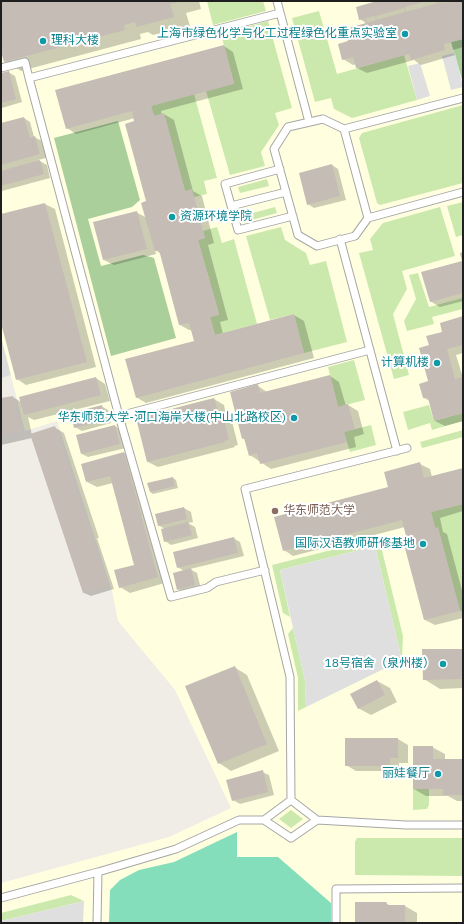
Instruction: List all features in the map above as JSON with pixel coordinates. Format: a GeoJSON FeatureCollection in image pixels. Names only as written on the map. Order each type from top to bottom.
{"type":"FeatureCollection","features":[{"type":"Feature","properties":{"kind":"lane"},"geometry":{"type":"LineString","coordinates":[[277,1],[309,122]]}},
{"type":"Feature","properties":{"kind":"lane"},"geometry":{"type":"LineString","coordinates":[[29,78],[280,13]]}},
{"type":"Feature","properties":{"kind":"lane"},"geometry":{"type":"LineString","coordinates":[[1,68],[25,62],[119,416],[170,597],[207,588],[216,582],[265,570]]}},
{"type":"Feature","properties":{"kind":"lane"},"geometry":{"type":"LineString","coordinates":[[463,98],[344,130],[323,119],[288,127],[274,149],[298,235],[317,246],[355,236],[368,218],[463,192]]}},
{"type":"Feature","properties":{"kind":"lane"},"geometry":{"type":"LineString","coordinates":[[344,130],[368,218]]}},
{"type":"Feature","properties":{"kind":"lane"},"geometry":{"type":"LineString","coordinates":[[280,169],[225,184],[238,230],[293,216]]}},
{"type":"Feature","properties":{"kind":"lane"},"geometry":{"type":"LineString","coordinates":[[232,206],[286,192]]}},
{"type":"Feature","properties":{"kind":"lane"},"geometry":{"type":"LineString","coordinates":[[340,239],[396,451]]}},
{"type":"Feature","properties":{"kind":"lane"},"geometry":{"type":"LineString","coordinates":[[119,416],[370,350]]}},
{"type":"Feature","properties":{"kind":"lane"},"geometry":{"type":"LineString","coordinates":[[291,800],[290,677],[245,489],[407,448]]}},
{"type":"Feature","properties":{"kind":"lane"},"geometry":{"type":"LineString","coordinates":[[264,820],[291,800]]}},
{"type":"Feature","properties":{"kind":"lane"},"geometry":{"type":"LineString","coordinates":[[291,800],[317,820],[406,825],[463,825]]}},
{"type":"Feature","properties":{"kind":"lane"},"geometry":{"type":"LineString","coordinates":[[1,898],[176,849],[239,820],[264,820],[291,838],[317,820]]}},
{"type":"Feature","properties":{"kind":"lane"},"geometry":{"type":"LineString","coordinates":[[97,923],[98,872]]}},
{"type":"Feature","properties":{"kind":"lane"},"geometry":{"type":"LineString","coordinates":[[336,923],[336,889],[463,888]]}},
{"type":"Feature","properties":{"kind":"shaded area","name":"华东师范大学"},"geometry":{"type":"Polygon","coordinates":[[[1,1],[463,1],[463,923],[1,923],[1,883],[169,837],[231,808],[175,690],[118,621],[112,591],[57,421],[25,431],[1,336],[1,1]]]}},
{"type":"Feature","properties":{"kind":"shaded area"},"geometry":{"type":"Polygon","coordinates":[[[455,53],[463,87],[451,90],[442,56],[455,53]]]}},
{"type":"Feature","properties":{"kind":"shaded area"},"geometry":{"type":"Polygon","coordinates":[[[420,63],[430,96],[417,100],[408,66],[420,63]]]}},
{"type":"Feature","properties":{"kind":"shaded area"},"geometry":{"type":"Polygon","coordinates":[[[1,336],[11,375],[1,378],[1,336]]]}},
{"type":"Feature","properties":{"kind":"shaded area"},"geometry":{"type":"Polygon","coordinates":[[[375,546],[402,660],[306,707],[305,681],[280,570],[375,546]]]}},
{"type":"Feature","properties":{"kind":"shaded area"},"geometry":{"type":"Polygon","coordinates":[[[84,901],[83,923],[1,923],[1,921],[84,901]]]}},
{"type":"Feature","properties":{"kind":"green space"},"geometry":{"type":"Polygon","coordinates":[[[207,1],[263,1],[266,11],[213,25],[207,1]]]}},
{"type":"Feature","properties":{"kind":"green space"},"geometry":{"type":"Polygon","coordinates":[[[319,11],[337,74],[404,55],[417,100],[352,118],[334,109],[331,98],[315,102],[292,18],[319,11]]]}},
{"type":"Feature","properties":{"kind":"green space"},"geometry":{"type":"Polygon","coordinates":[[[268,21],[292,108],[275,113],[279,125],[261,152],[265,166],[230,175],[206,91],[234,83],[221,34],[268,21]]]}},
{"type":"Feature","properties":{"kind":"green space"},"geometry":{"type":"Polygon","coordinates":[[[463,39],[463,83],[451,42],[463,39]]]}},
{"type":"Feature","properties":{"kind":"green space"},"geometry":{"type":"Polygon","coordinates":[[[194,94],[217,178],[204,181],[207,194],[194,197],[185,191],[164,114],[154,116],[151,106],[194,94]]]}},
{"type":"Feature","properties":{"kind":"green space"},"geometry":{"type":"Polygon","coordinates":[[[463,105],[463,183],[380,205],[377,203],[359,138],[362,133],[463,105]]]}},
{"type":"Feature","properties":{"kind":"green space"},"geometry":{"type":"Polygon","coordinates":[[[118,121],[140,200],[132,207],[88,219],[101,266],[143,255],[154,258],[176,338],[111,356],[54,138],[118,121]]]}},
{"type":"Feature","properties":{"kind":"green space"},"geometry":{"type":"Polygon","coordinates":[[[267,179],[269,186],[240,193],[238,187],[267,179]]]}},
{"type":"Feature","properties":{"kind":"green space"},"geometry":{"type":"Polygon","coordinates":[[[463,202],[463,235],[456,237],[447,206],[463,202]]]}},
{"type":"Feature","properties":{"kind":"green space"},"geometry":{"type":"Polygon","coordinates":[[[275,207],[277,213],[248,221],[246,215],[275,207]]]}},
{"type":"Feature","properties":{"kind":"green space"},"geometry":{"type":"Polygon","coordinates":[[[440,207],[455,256],[402,271],[407,289],[393,314],[409,375],[394,379],[359,253],[373,250],[370,239],[383,223],[440,207]]]}},
{"type":"Feature","properties":{"kind":"green space"},"geometry":{"type":"Polygon","coordinates":[[[217,227],[222,243],[234,239],[257,324],[215,335],[210,317],[219,314],[198,240],[205,238],[203,231],[217,227]]]}},
{"type":"Feature","properties":{"kind":"green space"},"geometry":{"type":"Polygon","coordinates":[[[281,227],[285,240],[306,253],[310,265],[326,261],[347,342],[304,353],[294,314],[270,320],[246,236],[281,227]]]}},
{"type":"Feature","properties":{"kind":"green space"},"geometry":{"type":"Polygon","coordinates":[[[418,273],[429,307],[463,298],[463,309],[432,317],[434,324],[407,331],[404,321],[416,299],[409,275],[418,273]]]}},
{"type":"Feature","properties":{"kind":"green space"},"geometry":{"type":"Polygon","coordinates":[[[354,360],[365,400],[338,407],[328,367],[354,360]]]}},
{"type":"Feature","properties":{"kind":"green space"},"geometry":{"type":"Polygon","coordinates":[[[429,405],[434,421],[463,413],[463,421],[432,430],[430,423],[408,430],[403,412],[429,405]]]}},
{"type":"Feature","properties":{"kind":"green space"},"geometry":{"type":"Polygon","coordinates":[[[371,425],[376,445],[350,452],[344,432],[371,425]]]}},
{"type":"Feature","properties":{"kind":"green space"},"geometry":{"type":"Polygon","coordinates":[[[463,430],[463,437],[422,448],[420,442],[463,430]]]}},
{"type":"Feature","properties":{"kind":"green space"},"geometry":{"type":"Polygon","coordinates":[[[463,504],[463,611],[460,611],[438,528],[435,528],[431,512],[463,504]]]}},
{"type":"Feature","properties":{"kind":"green space"},"geometry":{"type":"Polygon","coordinates":[[[379,538],[403,636],[402,660],[375,546],[280,570],[290,617],[283,613],[272,565],[379,538]]]}},
{"type":"Feature","properties":{"kind":"green space"},"geometry":{"type":"Polygon","coordinates":[[[293,628],[305,681],[306,707],[298,711],[298,678],[288,634],[293,628]]]}},
{"type":"Feature","properties":{"kind":"green space"},"geometry":{"type":"Polygon","coordinates":[[[413,789],[429,789],[429,805],[427,809],[413,810],[413,789]]]}},
{"type":"Feature","properties":{"kind":"green space"},"geometry":{"type":"Polygon","coordinates":[[[291,810],[303,819],[291,828],[279,819],[291,810]]]}},
{"type":"Feature","properties":{"kind":"green space"},"geometry":{"type":"Polygon","coordinates":[[[237,832],[237,857],[278,857],[331,903],[331,923],[109,923],[110,890],[120,880],[139,870],[174,862],[237,832]]]}},
{"type":"Feature","properties":{"kind":"green space"},"geometry":{"type":"Polygon","coordinates":[[[357,838],[463,838],[463,876],[355,875],[355,842],[357,838]]]}},
{"type":"Feature","properties":{"kind":"green space"},"geometry":{"type":"Polygon","coordinates":[[[71,895],[84,901],[1,921],[1,913],[71,895]]]}},
{"type":"Feature","properties":{"kind":"building","name":"理科大楼"},"geometry":{"type":"Polygon","coordinates":[[[1,1],[180,2],[170,4],[174,17],[136,27],[135,22],[124,25],[125,30],[4,62],[1,51],[1,1]]]}},
{"type":"Feature","properties":{"kind":"building","name":"上海市绿色化学与化工过程绿色化重点实验室"},"geometry":{"type":"Polygon","coordinates":[[[377,1],[427,1],[405,7],[406,12],[438,3],[438,1],[440,3],[463,1],[463,39],[444,44],[445,50],[411,60],[409,54],[356,68],[353,57],[342,60],[338,44],[348,41],[345,29],[366,23],[365,19],[359,20],[356,7],[377,1]],[[404,8],[376,16],[377,20],[405,12],[404,8]],[[375,16],[366,18],[367,23],[376,20],[375,16]]]}},
{"type":"Feature","properties":{"kind":"building"},"geometry":{"type":"Polygon","coordinates":[[[224,45],[234,84],[151,106],[154,116],[164,113],[185,191],[192,189],[205,238],[198,240],[219,315],[210,317],[215,335],[294,314],[304,353],[136,398],[125,359],[194,341],[189,323],[179,325],[159,250],[155,251],[141,203],[146,201],[125,124],[134,121],[132,111],[66,129],[55,90],[224,45]]]}},
{"type":"Feature","properties":{"kind":"building"},"geometry":{"type":"Polygon","coordinates":[[[9,71],[16,99],[1,103],[1,73],[9,71]]]}},
{"type":"Feature","properties":{"kind":"building"},"geometry":{"type":"Polygon","coordinates":[[[24,117],[30,138],[35,136],[40,154],[1,165],[1,123],[24,117]]]}},
{"type":"Feature","properties":{"kind":"building"},"geometry":{"type":"Polygon","coordinates":[[[40,160],[44,174],[1,186],[1,171],[40,160]]]}},
{"type":"Feature","properties":{"kind":"building"},"geometry":{"type":"Polygon","coordinates":[[[332,164],[340,196],[307,205],[299,173],[332,164]]]}},
{"type":"Feature","properties":{"kind":"building"},"geometry":{"type":"Polygon","coordinates":[[[45,203],[87,362],[16,380],[1,323],[1,214],[45,203]]]}},
{"type":"Feature","properties":{"kind":"building"},"geometry":{"type":"Polygon","coordinates":[[[137,211],[147,249],[103,260],[93,222],[137,211]]]}},
{"type":"Feature","properties":{"kind":"building"},"geometry":{"type":"Polygon","coordinates":[[[463,252],[463,293],[430,302],[421,272],[462,261],[460,253],[463,252]]]}},
{"type":"Feature","properties":{"kind":"building","name":"计算机楼"},"geometry":{"type":"Polygon","coordinates":[[[463,316],[463,345],[447,349],[455,379],[463,377],[463,413],[434,421],[428,398],[423,398],[419,384],[428,381],[419,348],[429,345],[426,336],[442,332],[440,323],[463,316]]]}},
{"type":"Feature","properties":{"kind":"building","name":"华东师范大学-河口海岸大楼(中山北路校区)"},"geometry":{"type":"Polygon","coordinates":[[[330,375],[338,407],[348,404],[355,429],[344,432],[347,442],[260,464],[257,453],[249,456],[244,438],[242,439],[230,392],[258,384],[260,393],[330,375]]]}},
{"type":"Feature","properties":{"kind":"building"},"geometry":{"type":"Polygon","coordinates":[[[96,377],[101,395],[24,415],[19,397],[96,377]]]}},
{"type":"Feature","properties":{"kind":"building"},"geometry":{"type":"Polygon","coordinates":[[[13,396],[21,431],[1,435],[1,398],[13,396]]]}},
{"type":"Feature","properties":{"kind":"building"},"geometry":{"type":"Polygon","coordinates":[[[214,398],[218,412],[222,411],[229,439],[225,442],[147,462],[136,418],[214,398]]]}},
{"type":"Feature","properties":{"kind":"building"},"geometry":{"type":"Polygon","coordinates":[[[102,405],[105,420],[74,428],[71,413],[102,405]]]}},
{"type":"Feature","properties":{"kind":"building"},"geometry":{"type":"Polygon","coordinates":[[[115,425],[120,444],[81,454],[76,435],[115,425]]]}},
{"type":"Feature","properties":{"kind":"building"},"geometry":{"type":"Polygon","coordinates":[[[55,426],[108,585],[83,593],[30,434],[55,426]]]}},
{"type":"Feature","properties":{"kind":"building"},"geometry":{"type":"Polygon","coordinates":[[[124,452],[158,577],[119,588],[114,570],[134,565],[110,476],[86,482],[81,464],[124,452]]]}},
{"type":"Feature","properties":{"kind":"building","name":"国际汉语教师研修基地"},"geometry":{"type":"Polygon","coordinates":[[[420,462],[424,478],[463,468],[463,504],[431,512],[435,528],[438,527],[460,611],[424,620],[402,537],[406,536],[402,520],[283,551],[274,517],[388,487],[384,472],[420,462]]]}},
{"type":"Feature","properties":{"kind":"building"},"geometry":{"type":"Polygon","coordinates":[[[173,477],[175,486],[150,492],[147,483],[173,477]]]}},
{"type":"Feature","properties":{"kind":"building"},"geometry":{"type":"Polygon","coordinates":[[[184,507],[187,519],[158,526],[155,514],[184,507]]]}},
{"type":"Feature","properties":{"kind":"building"},"geometry":{"type":"Polygon","coordinates":[[[188,522],[192,535],[164,542],[161,529],[188,522]]]}},
{"type":"Feature","properties":{"kind":"building"},"geometry":{"type":"Polygon","coordinates":[[[234,537],[238,553],[177,568],[173,552],[234,537]]]}},
{"type":"Feature","properties":{"kind":"building"},"geometry":{"type":"Polygon","coordinates":[[[191,568],[195,585],[177,590],[173,573],[191,568]]]}},
{"type":"Feature","properties":{"kind":"building","name":"18号宿舍（泉州楼）"},"geometry":{"type":"Polygon","coordinates":[[[422,649],[463,649],[463,679],[423,680],[422,649]]]}},
{"type":"Feature","properties":{"kind":"building"},"geometry":{"type":"Polygon","coordinates":[[[235,666],[267,744],[218,764],[185,686],[235,666]]]}},
{"type":"Feature","properties":{"kind":"building"},"geometry":{"type":"Polygon","coordinates":[[[377,680],[385,695],[358,709],[350,694],[377,680]]]}},
{"type":"Feature","properties":{"kind":"building"},"geometry":{"type":"Polygon","coordinates":[[[345,738],[398,738],[398,758],[390,758],[390,766],[345,766],[345,738]]]}},
{"type":"Feature","properties":{"kind":"building","name":"丽娃餐厅"},"geometry":{"type":"Polygon","coordinates":[[[413,746],[433,746],[433,759],[463,759],[463,795],[443,795],[443,789],[413,789],[413,746]]]}},
{"type":"Feature","properties":{"kind":"building"},"geometry":{"type":"Polygon","coordinates":[[[263,770],[268,792],[232,801],[226,780],[263,770]]]}},
{"type":"Feature","properties":{"kind":"building"},"geometry":{"type":"Polygon","coordinates":[[[355,902],[386,902],[388,905],[405,905],[405,923],[355,923],[355,902]]]}},
{"type":"Feature","properties":{"kind":"place","name":"上海市绿色化学与化工过程绿色化重点实验室"},"geometry":{"type":"Point","coordinates":[405,34]}},
{"type":"Feature","properties":{"kind":"place","name":"理科大楼"},"geometry":{"type":"Point","coordinates":[43,41]}},
{"type":"Feature","properties":{"kind":"place","name":"资源环境学院"},"geometry":{"type":"Point","coordinates":[172,217]}},
{"type":"Feature","properties":{"kind":"place","name":"计算机楼"},"geometry":{"type":"Point","coordinates":[437,363]}},
{"type":"Feature","properties":{"kind":"place","name":"华东师范大学-河口海岸大楼(中山北路校区)"},"geometry":{"type":"Point","coordinates":[294,418]}},
{"type":"Feature","properties":{"kind":"place","name":"华东师范大学"},"geometry":{"type":"Point","coordinates":[275,511]}},
{"type":"Feature","properties":{"kind":"place","name":"国际汉语教师研修基地"},"geometry":{"type":"Point","coordinates":[423,544]}},
{"type":"Feature","properties":{"kind":"place","name":"18号宿舍（泉州楼）"},"geometry":{"type":"Point","coordinates":[443,664]}},
{"type":"Feature","properties":{"kind":"place","name":"丽娃餐厅"},"geometry":{"type":"Point","coordinates":[438,774]}}]}
